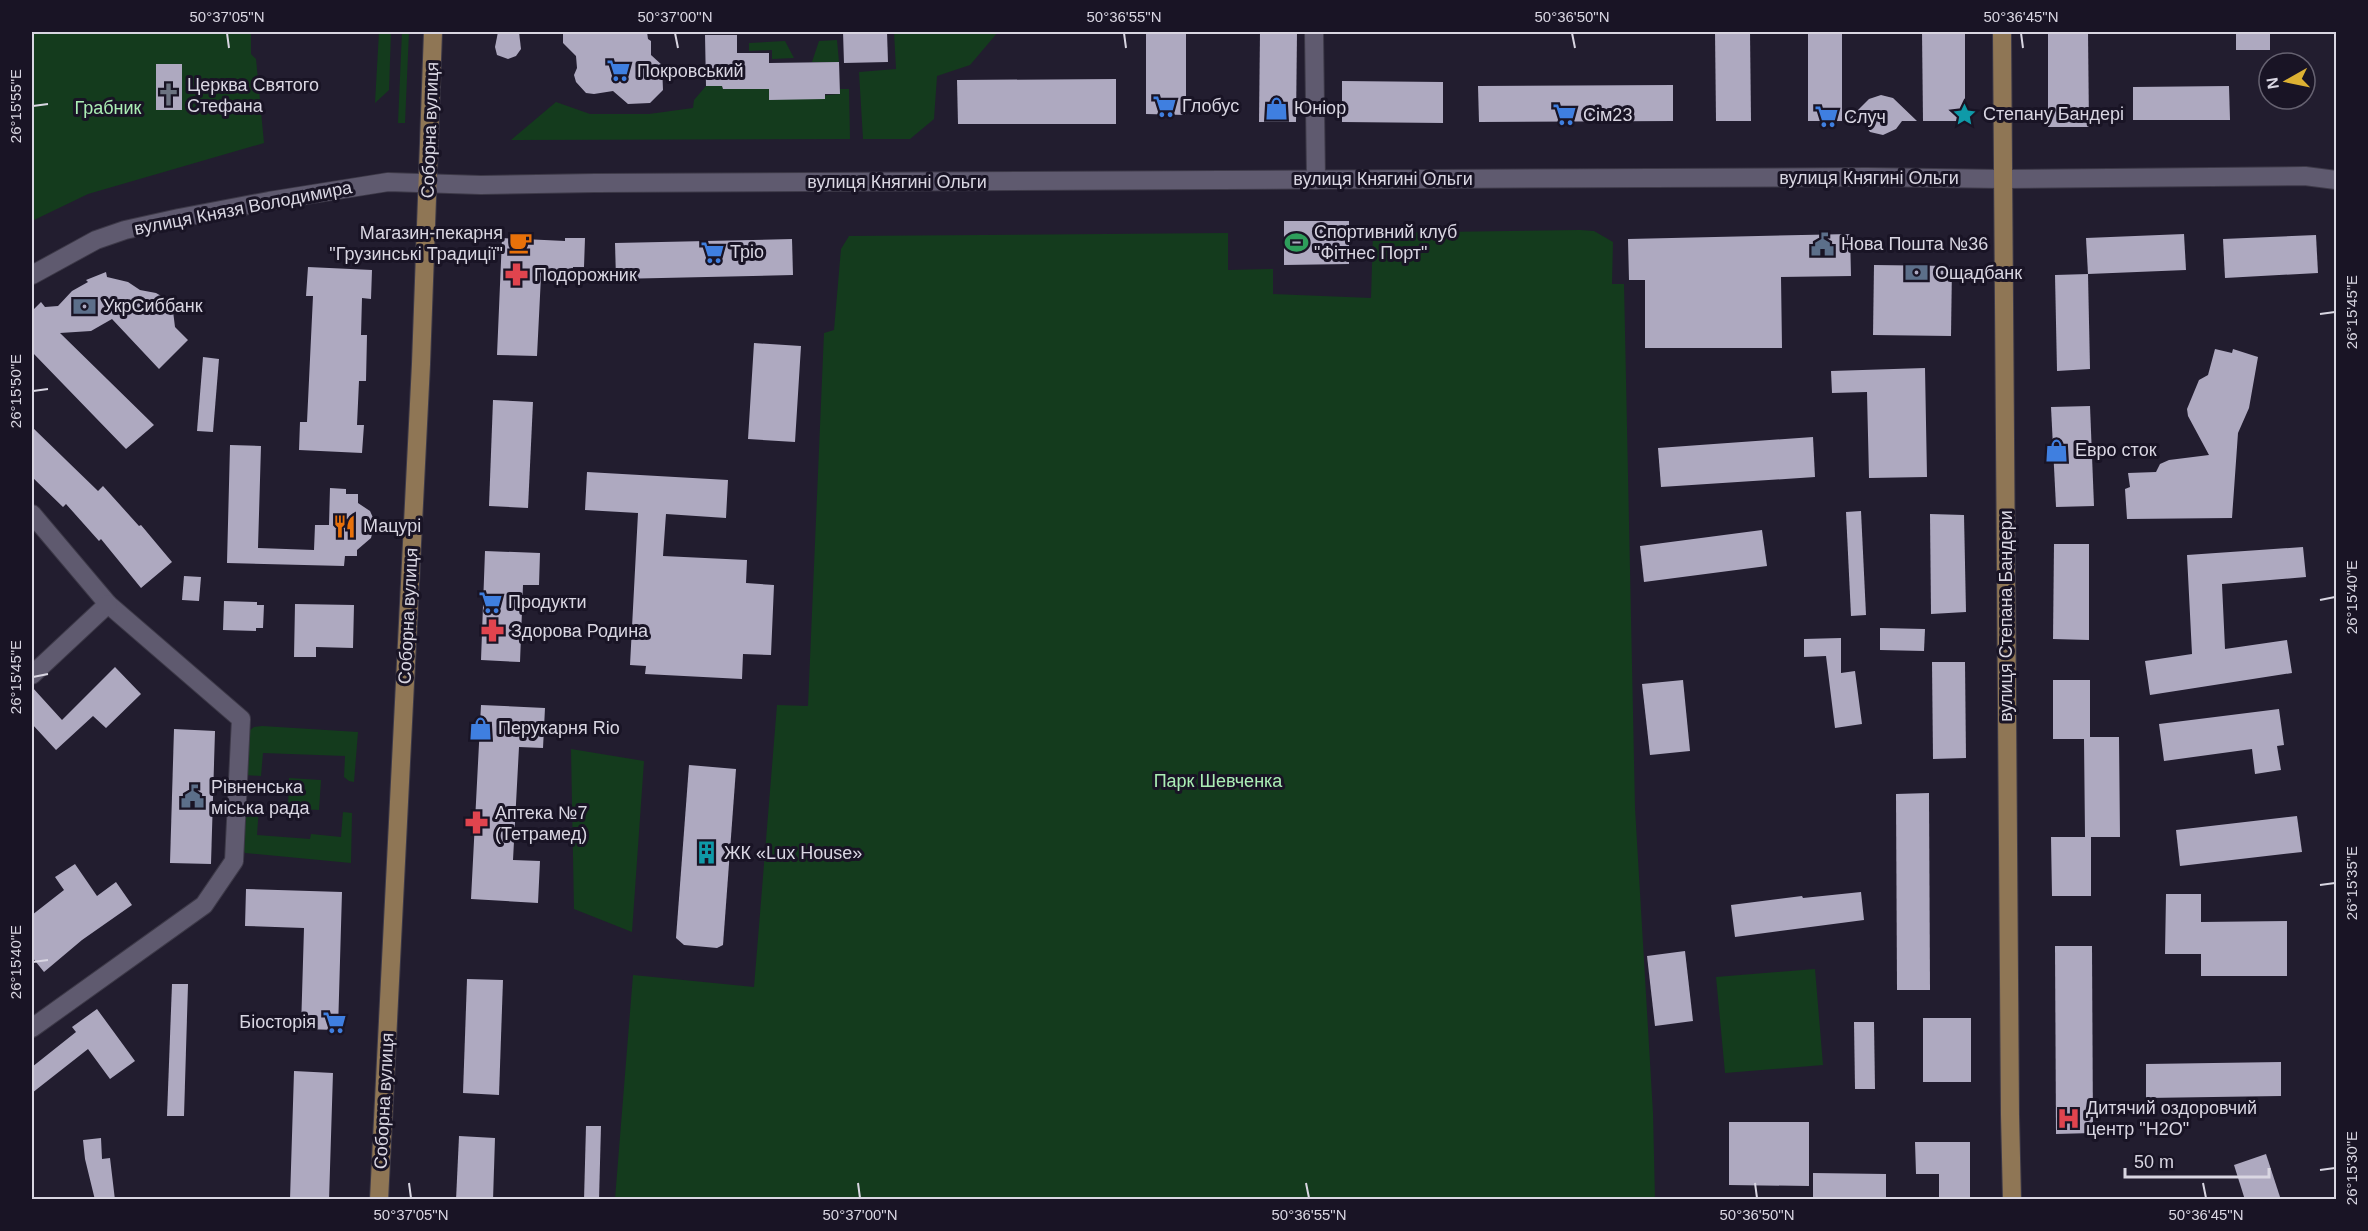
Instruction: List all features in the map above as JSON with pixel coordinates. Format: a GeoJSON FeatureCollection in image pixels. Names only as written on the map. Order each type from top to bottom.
{"type":"FeatureCollection","features":[{"type":"Feature","properties":{"kind":"main road","name":"Соборна вулиця"},"geometry":{"type":"LineString","coordinates":[[379,1200],[429,183],[433,32]]}},
{"type":"Feature","properties":{"kind":"main road","name":"вулиця Степана Бандери"},"geometry":{"type":"LineString","coordinates":[[2002,32],[2012,1200]]}},
{"type":"Feature","properties":{"kind":"street"},"geometry":{"type":"LineString","coordinates":[[1314,32],[1316,180]]}},
{"type":"Feature","properties":{"kind":"street","name":"вулиця Княгині Ольги"},"geometry":{"type":"LineString","coordinates":[[429,183],[481,186],[607,182],[1867,177],[2003,179],[2305,176],[2337,180]]}},
{"type":"Feature","properties":{"kind":"street","name":"вулиця Князя Володимира"},"geometry":{"type":"LineString","coordinates":[[32,275],[96,240],[178,218],[388,182],[429,183]]}},
{"type":"Feature","properties":{"kind":"street"},"geometry":{"type":"LineString","coordinates":[[32,514],[108,604],[241,719],[234,861],[204,905],[32,1028]]}},
{"type":"Feature","properties":{"kind":"street"},"geometry":{"type":"LineString","coordinates":[[32,675],[108,604]]}},
{"type":"Feature","properties":{"kind":"green space","name":"Грабник"},"geometry":{"type":"Polygon","coordinates":[[[32,32],[251,32],[251,54],[256,59],[264,143],[88,194],[32,221],[32,32]]]}},
{"type":"Feature","properties":{"kind":"green space"},"geometry":{"type":"Polygon","coordinates":[[[379,32],[391,32],[389,90],[375,103],[379,32]]]}},
{"type":"Feature","properties":{"kind":"green space"},"geometry":{"type":"Polygon","coordinates":[[[402,32],[409,32],[405,123],[398,123],[402,32]]]}},
{"type":"Feature","properties":{"kind":"green space"},"geometry":{"type":"Polygon","coordinates":[[[894,32],[998,32],[970,65],[937,76],[934,119],[910,139],[863,139],[859,72],[896,69],[894,32]]]}},
{"type":"Feature","properties":{"kind":"green space"},"geometry":{"type":"Polygon","coordinates":[[[837,40],[839,62],[812,62],[819,41],[837,40]]]}},
{"type":"Feature","properties":{"kind":"green space"},"geometry":{"type":"Polygon","coordinates":[[[785,41],[794,58],[772,59],[772,50],[749,51],[749,43],[785,41]]]}},
{"type":"Feature","properties":{"kind":"green space"},"geometry":{"type":"Polygon","coordinates":[[[706,86],[722,86],[723,89],[769,89],[769,100],[840,94],[840,89],[849,89],[850,139],[511,140],[556,102],[590,114],[649,114],[693,108],[694,100],[706,86]]]}},
{"type":"Feature","properties":{"kind":"green space","name":"Парк Шевченка"},"geometry":{"type":"Polygon","coordinates":[[[1594,231],[1613,242],[1612,284],[1624,284],[1635,808],[1653,1113],[1655,1199],[615,1199],[633,975],[754,987],[777,705],[808,706],[824,333],[834,330],[841,249],[849,236],[1228,233],[1228,270],[1273,269],[1273,294],[1371,298],[1373,233],[1594,231]]]}},
{"type":"Feature","properties":{"kind":"green space"},"geometry":{"type":"Polygon","coordinates":[[[254,727],[358,732],[354,782],[344,777],[345,756],[263,753],[261,776],[244,775],[249,731],[254,727]]]}},
{"type":"Feature","properties":{"kind":"green space"},"geometry":{"type":"Polygon","coordinates":[[[571,749],[644,761],[632,932],[574,909],[571,749]]]}},
{"type":"Feature","properties":{"kind":"green space"},"geometry":{"type":"Polygon","coordinates":[[[289,778],[321,780],[319,810],[288,808],[289,778]]]}},
{"type":"Feature","properties":{"kind":"green space"},"geometry":{"type":"Polygon","coordinates":[[[242,805],[259,806],[257,835],[310,839],[311,834],[341,837],[343,812],[352,813],[351,863],[245,853],[242,847],[242,805]]]}},
{"type":"Feature","properties":{"kind":"green space"},"geometry":{"type":"Polygon","coordinates":[[[1815,969],[1823,1065],[1725,1073],[1716,977],[1815,969]]]}},
{"type":"Feature","properties":{"kind":"building"},"geometry":{"type":"Polygon","coordinates":[[[498,32],[519,32],[521,49],[516,56],[508,59],[497,55],[495,47],[498,32]]]}},
{"type":"Feature","properties":{"kind":"building","name":"Покровський"},"geometry":{"type":"Polygon","coordinates":[[[563,32],[647,32],[648,39],[651,41],[651,55],[662,65],[663,90],[650,103],[628,104],[613,91],[586,93],[576,82],[574,75],[577,68],[576,56],[563,43],[563,32]]]}},
{"type":"Feature","properties":{"kind":"building"},"geometry":{"type":"Polygon","coordinates":[[[843,32],[887,32],[888,62],[844,63],[843,32]]]}},
{"type":"Feature","properties":{"kind":"building"},"geometry":{"type":"Polygon","coordinates":[[[1146,32],[1186,32],[1186,115],[1146,114],[1146,32]]]}},
{"type":"Feature","properties":{"kind":"building"},"geometry":{"type":"Polygon","coordinates":[[[1260,32],[1297,32],[1296,122],[1259,122],[1260,32]]]}},
{"type":"Feature","properties":{"kind":"building"},"geometry":{"type":"Polygon","coordinates":[[[1715,32],[1750,32],[1751,121],[1716,121],[1715,32]]]}},
{"type":"Feature","properties":{"kind":"building"},"geometry":{"type":"Polygon","coordinates":[[[1808,32],[1842,32],[1842,121],[1808,121],[1808,32]]]}},
{"type":"Feature","properties":{"kind":"building"},"geometry":{"type":"Polygon","coordinates":[[[1922,32],[1965,32],[1965,121],[1923,121],[1922,32]]]}},
{"type":"Feature","properties":{"kind":"building"},"geometry":{"type":"Polygon","coordinates":[[[2048,32],[2088,32],[2089,127],[2048,127],[2048,32]]]}},
{"type":"Feature","properties":{"kind":"building"},"geometry":{"type":"Polygon","coordinates":[[[2236,32],[2270,32],[2270,50],[2236,50],[2236,32]]]}},
{"type":"Feature","properties":{"kind":"building"},"geometry":{"type":"Polygon","coordinates":[[[705,35],[737,35],[737,53],[769,53],[769,63],[839,62],[840,94],[825,94],[825,99],[769,100],[769,89],[723,89],[722,86],[706,86],[705,35]]]}},
{"type":"Feature","properties":{"kind":"building","name":"Церква Святого Стефана"},"geometry":{"type":"Polygon","coordinates":[[[156,64],[182,64],[182,110],[156,110],[156,64]]]}},
{"type":"Feature","properties":{"kind":"building"},"geometry":{"type":"Polygon","coordinates":[[[1116,79],[1116,124],[958,124],[957,80],[1116,79]]]}},
{"type":"Feature","properties":{"kind":"building"},"geometry":{"type":"Polygon","coordinates":[[[1342,81],[1443,82],[1443,123],[1342,122],[1342,81]]]}},
{"type":"Feature","properties":{"kind":"building"},"geometry":{"type":"Polygon","coordinates":[[[1673,85],[1673,121],[1479,122],[1478,86],[1673,85]]]}},
{"type":"Feature","properties":{"kind":"building"},"geometry":{"type":"Polygon","coordinates":[[[2229,86],[2230,120],[2133,120],[2133,87],[2229,86]]]}},
{"type":"Feature","properties":{"kind":"building"},"geometry":{"type":"Polygon","coordinates":[[[1881,95],[1893,98],[1917,121],[1902,121],[1896,129],[1883,135],[1870,132],[1862,121],[1847,121],[1869,99],[1881,95]]]}},
{"type":"Feature","properties":{"kind":"building"},"geometry":{"type":"Polygon","coordinates":[[[1284,221],[1349,221],[1349,264],[1284,265],[1284,221]]]}},
{"type":"Feature","properties":{"kind":"building"},"geometry":{"type":"Polygon","coordinates":[[[1850,234],[1851,276],[1781,277],[1782,348],[1645,348],[1645,280],[1629,280],[1628,239],[1850,234]]]}},
{"type":"Feature","properties":{"kind":"building"},"geometry":{"type":"Polygon","coordinates":[[[2184,234],[2186,270],[2088,274],[2086,238],[2184,234]]]}},
{"type":"Feature","properties":{"kind":"building"},"geometry":{"type":"Polygon","coordinates":[[[2316,235],[2318,273],[2225,278],[2223,239],[2316,235]]]}},
{"type":"Feature","properties":{"kind":"building"},"geometry":{"type":"Polygon","coordinates":[[[502,238],[565,241],[565,238],[585,238],[584,267],[573,267],[572,277],[541,276],[537,356],[497,355],[502,238]]]}},
{"type":"Feature","properties":{"kind":"building"},"geometry":{"type":"Polygon","coordinates":[[[792,239],[793,275],[616,279],[615,243],[792,239]]]}},
{"type":"Feature","properties":{"kind":"building"},"geometry":{"type":"Polygon","coordinates":[[[1874,265],[1952,266],[1951,336],[1873,335],[1874,265]]]}},
{"type":"Feature","properties":{"kind":"building"},"geometry":{"type":"Polygon","coordinates":[[[308,267],[372,270],[371,299],[362,298],[361,335],[367,335],[366,381],[359,381],[357,425],[364,425],[362,453],[299,450],[300,422],[307,422],[313,296],[306,296],[308,267]]]}},
{"type":"Feature","properties":{"kind":"building"},"geometry":{"type":"Polygon","coordinates":[[[106,272],[107,277],[128,282],[140,290],[163,297],[173,311],[175,327],[188,340],[159,369],[112,319],[91,331],[60,333],[154,425],[126,449],[32,352],[32,311],[41,302],[45,307],[58,306],[72,291],[88,282],[86,280],[106,272]]]}},
{"type":"Feature","properties":{"kind":"building"},"geometry":{"type":"Polygon","coordinates":[[[2088,274],[2090,369],[2057,371],[2055,275],[2088,274]]]}},
{"type":"Feature","properties":{"kind":"building"},"geometry":{"type":"Polygon","coordinates":[[[754,343],[801,346],[795,442],[748,439],[754,343]]]}},
{"type":"Feature","properties":{"kind":"building"},"geometry":{"type":"Polygon","coordinates":[[[2215,349],[2232,353],[2233,349],[2258,357],[2249,408],[2238,433],[2232,518],[2127,519],[2125,489],[2130,487],[2128,473],[2156,472],[2160,464],[2169,460],[2209,455],[2188,416],[2187,409],[2199,380],[2208,375],[2215,349]]]}},
{"type":"Feature","properties":{"kind":"building"},"geometry":{"type":"Polygon","coordinates":[[[203,357],[219,359],[213,432],[197,431],[203,357]]]}},
{"type":"Feature","properties":{"kind":"building"},"geometry":{"type":"Polygon","coordinates":[[[1925,368],[1927,477],[1869,478],[1867,392],[1832,393],[1831,371],[1925,368]]]}},
{"type":"Feature","properties":{"kind":"building"},"geometry":{"type":"Polygon","coordinates":[[[493,400],[533,402],[528,508],[489,506],[493,400]]]}},
{"type":"Feature","properties":{"kind":"building"},"geometry":{"type":"Polygon","coordinates":[[[2090,406],[2094,506],[2056,507],[2051,407],[2090,406]]]}},
{"type":"Feature","properties":{"kind":"building"},"geometry":{"type":"Polygon","coordinates":[[[32,427],[98,491],[103,486],[139,526],[141,525],[172,562],[141,588],[101,539],[99,541],[66,504],[63,507],[32,477],[32,427]]]}},
{"type":"Feature","properties":{"kind":"building"},"geometry":{"type":"Polygon","coordinates":[[[1813,437],[1815,477],[1661,487],[1658,448],[1813,437]]]}},
{"type":"Feature","properties":{"kind":"building"},"geometry":{"type":"Polygon","coordinates":[[[230,445],[261,446],[258,548],[314,550],[315,525],[329,525],[330,488],[346,489],[346,494],[358,494],[358,503],[370,511],[375,522],[371,538],[357,550],[357,556],[345,556],[344,566],[227,563],[230,445]]]}},
{"type":"Feature","properties":{"kind":"building"},"geometry":{"type":"Polygon","coordinates":[[[587,472],[728,480],[726,518],[666,514],[663,556],[747,560],[746,583],[774,585],[771,655],[743,654],[742,679],[645,674],[646,666],[630,665],[638,513],[585,510],[587,472]]]}},
{"type":"Feature","properties":{"kind":"building"},"geometry":{"type":"Polygon","coordinates":[[[1861,511],[1866,615],[1851,616],[1846,512],[1861,511]]]}},
{"type":"Feature","properties":{"kind":"building"},"geometry":{"type":"Polygon","coordinates":[[[1930,514],[1964,515],[1966,612],[1931,614],[1930,514]]]}},
{"type":"Feature","properties":{"kind":"building"},"geometry":{"type":"Polygon","coordinates":[[[1762,530],[1767,566],[1644,582],[1640,546],[1762,530]]]}},
{"type":"Feature","properties":{"kind":"building"},"geometry":{"type":"Polygon","coordinates":[[[2054,544],[2089,544],[2089,640],[2053,639],[2054,544]]]}},
{"type":"Feature","properties":{"kind":"building"},"geometry":{"type":"Polygon","coordinates":[[[2303,547],[2306,577],[2222,584],[2225,649],[2287,640],[2292,673],[2150,695],[2145,661],[2192,654],[2187,555],[2303,547]]]}},
{"type":"Feature","properties":{"kind":"building"},"geometry":{"type":"Polygon","coordinates":[[[485,551],[540,553],[539,585],[523,585],[520,662],[481,660],[485,551]]]}},
{"type":"Feature","properties":{"kind":"building"},"geometry":{"type":"Polygon","coordinates":[[[184,576],[201,577],[199,601],[182,600],[184,576]]]}},
{"type":"Feature","properties":{"kind":"building"},"geometry":{"type":"Polygon","coordinates":[[[224,601],[257,602],[257,605],[264,605],[263,628],[256,628],[256,631],[223,630],[224,601]]]}},
{"type":"Feature","properties":{"kind":"building"},"geometry":{"type":"Polygon","coordinates":[[[295,604],[354,605],[353,648],[316,647],[316,657],[294,657],[295,604]]]}},
{"type":"Feature","properties":{"kind":"building"},"geometry":{"type":"Polygon","coordinates":[[[1880,628],[1925,629],[1924,651],[1880,650],[1880,628]]]}},
{"type":"Feature","properties":{"kind":"building"},"geometry":{"type":"Polygon","coordinates":[[[1841,638],[1841,673],[1855,671],[1862,724],[1835,728],[1826,656],[1804,657],[1804,639],[1841,638]]]}},
{"type":"Feature","properties":{"kind":"building"},"geometry":{"type":"Polygon","coordinates":[[[1932,662],[1965,662],[1966,758],[1933,759],[1932,662]]]}},
{"type":"Feature","properties":{"kind":"building"},"geometry":{"type":"Polygon","coordinates":[[[115,667],[141,694],[106,728],[93,716],[56,750],[32,724],[32,687],[62,720],[115,667]]]}},
{"type":"Feature","properties":{"kind":"building"},"geometry":{"type":"Polygon","coordinates":[[[1683,680],[1690,751],[1650,755],[1642,684],[1683,680]]]}},
{"type":"Feature","properties":{"kind":"building"},"geometry":{"type":"Polygon","coordinates":[[[2053,680],[2090,680],[2090,737],[2119,737],[2120,837],[2091,837],[2091,896],[2052,896],[2051,837],[2085,837],[2084,739],[2053,739],[2053,680]]]}},
{"type":"Feature","properties":{"kind":"building"},"geometry":{"type":"Polygon","coordinates":[[[481,705],[545,708],[543,748],[519,747],[513,860],[540,861],[538,903],[471,899],[481,705]]]}},
{"type":"Feature","properties":{"kind":"building"},"geometry":{"type":"Polygon","coordinates":[[[2279,709],[2284,745],[2277,746],[2281,770],[2255,774],[2252,749],[2164,761],[2159,724],[2279,709]]]}},
{"type":"Feature","properties":{"kind":"building","name":"Рівненська міська рада"},"geometry":{"type":"Polygon","coordinates":[[[174,729],[215,731],[211,864],[170,863],[174,729]]]}},
{"type":"Feature","properties":{"kind":"building","name":"ЖК «Lux House»"},"geometry":{"type":"Polygon","coordinates":[[[689,765],[736,769],[723,945],[717,948],[684,945],[676,938],[689,765]]]}},
{"type":"Feature","properties":{"kind":"building"},"geometry":{"type":"Polygon","coordinates":[[[1929,793],[1930,990],[1897,990],[1896,794],[1929,793]]]}},
{"type":"Feature","properties":{"kind":"building"},"geometry":{"type":"Polygon","coordinates":[[[2297,816],[2302,852],[2180,866],[2176,830],[2297,816]]]}},
{"type":"Feature","properties":{"kind":"building"},"geometry":{"type":"Polygon","coordinates":[[[75,864],[97,896],[116,882],[132,905],[82,940],[44,972],[32,957],[32,915],[64,890],[55,877],[75,864]]]}},
{"type":"Feature","properties":{"kind":"building"},"geometry":{"type":"Polygon","coordinates":[[[246,889],[342,892],[338,1030],[301,1029],[304,928],[245,926],[246,889]]]}},
{"type":"Feature","properties":{"kind":"building"},"geometry":{"type":"Polygon","coordinates":[[[1861,892],[1864,920],[1735,937],[1731,905],[1802,896],[1803,898],[1861,892]]]}},
{"type":"Feature","properties":{"kind":"building"},"geometry":{"type":"Polygon","coordinates":[[[2166,894],[2201,894],[2201,922],[2287,921],[2287,976],[2201,976],[2201,954],[2165,954],[2166,894]]]}},
{"type":"Feature","properties":{"kind":"building"},"geometry":{"type":"Polygon","coordinates":[[[2055,946],[2092,946],[2093,1133],[2056,1134],[2055,946]]]}},
{"type":"Feature","properties":{"kind":"building"},"geometry":{"type":"Polygon","coordinates":[[[1685,951],[1693,1021],[1655,1026],[1647,956],[1685,951]]]}},
{"type":"Feature","properties":{"kind":"building"},"geometry":{"type":"Polygon","coordinates":[[[467,979],[503,980],[499,1095],[463,1093],[467,979]]]}},
{"type":"Feature","properties":{"kind":"building"},"geometry":{"type":"Polygon","coordinates":[[[172,984],[188,984],[184,1116],[167,1116],[172,984]]]}},
{"type":"Feature","properties":{"kind":"building"},"geometry":{"type":"Polygon","coordinates":[[[97,1009],[135,1061],[110,1079],[88,1049],[32,1093],[32,1067],[76,1032],[72,1027],[97,1009]]]}},
{"type":"Feature","properties":{"kind":"building"},"geometry":{"type":"Polygon","coordinates":[[[1923,1018],[1971,1018],[1971,1082],[1923,1082],[1923,1018]]]}},
{"type":"Feature","properties":{"kind":"building"},"geometry":{"type":"Polygon","coordinates":[[[1854,1022],[1874,1022],[1875,1089],[1855,1089],[1854,1022]]]}},
{"type":"Feature","properties":{"kind":"building"},"geometry":{"type":"Polygon","coordinates":[[[2281,1062],[2281,1096],[2146,1098],[2146,1064],[2281,1062]]]}},
{"type":"Feature","properties":{"kind":"building"},"geometry":{"type":"Polygon","coordinates":[[[294,1071],[333,1073],[329,1200],[290,1200],[294,1071]]]}},
{"type":"Feature","properties":{"kind":"building"},"geometry":{"type":"Polygon","coordinates":[[[1729,1122],[1809,1122],[1809,1186],[1729,1185],[1729,1122]]]}},
{"type":"Feature","properties":{"kind":"building"},"geometry":{"type":"Polygon","coordinates":[[[586,1126],[601,1126],[599,1200],[584,1200],[586,1126]]]}},
{"type":"Feature","properties":{"kind":"building"},"geometry":{"type":"Polygon","coordinates":[[[459,1136],[495,1138],[493,1200],[456,1200],[459,1136]]]}},
{"type":"Feature","properties":{"kind":"building"},"geometry":{"type":"Polygon","coordinates":[[[101,1138],[102,1159],[110,1158],[115,1200],[95,1200],[85,1159],[83,1140],[101,1138]]]}},
{"type":"Feature","properties":{"kind":"building"},"geometry":{"type":"Polygon","coordinates":[[[1915,1142],[1970,1142],[1970,1200],[1939,1200],[1939,1174],[1916,1174],[1915,1142]]]}},
{"type":"Feature","properties":{"kind":"building"},"geometry":{"type":"Polygon","coordinates":[[[2266,1154],[2281,1200],[2245,1200],[2234,1165],[2266,1154]]]}},
{"type":"Feature","properties":{"kind":"building"},"geometry":{"type":"Polygon","coordinates":[[[1813,1173],[1886,1174],[1886,1200],[1813,1200],[1813,1173]]]}},
{"type":"Feature","properties":{"kind":"place","name":"Покровський"},"geometry":{"type":"Point","coordinates":[619,71]}},
{"type":"Feature","properties":{"kind":"place","name":"Церква Святого Стефана"},"geometry":{"type":"Point","coordinates":[169,95]}},
{"type":"Feature","properties":{"kind":"place","name":"Глобус"},"geometry":{"type":"Point","coordinates":[1164,106]}},
{"type":"Feature","properties":{"kind":"place","name":"Юніор"},"geometry":{"type":"Point","coordinates":[1276,108]}},
{"type":"Feature","properties":{"kind":"place","name":"Степану Бандері"},"geometry":{"type":"Point","coordinates":[1965,114]}},
{"type":"Feature","properties":{"kind":"place","name":"Сім23"},"geometry":{"type":"Point","coordinates":[1565,115]}},
{"type":"Feature","properties":{"kind":"place","name":"Случ"},"geometry":{"type":"Point","coordinates":[1826,117]}},
{"type":"Feature","properties":{"kind":"place","name":"Спортивний клуб \"Фітнес Порт\""},"geometry":{"type":"Point","coordinates":[1296,242]}},
{"type":"Feature","properties":{"kind":"place","name":"Магазин-пекарня \"Грузинські Традиції\""},"geometry":{"type":"Point","coordinates":[521,243]}},
{"type":"Feature","properties":{"kind":"place","name":"Нова Пошта №36"},"geometry":{"type":"Point","coordinates":[1823,244]}},
{"type":"Feature","properties":{"kind":"place","name":"Тріо"},"geometry":{"type":"Point","coordinates":[712,252]}},
{"type":"Feature","properties":{"kind":"place","name":"Ощадбанк"},"geometry":{"type":"Point","coordinates":[1917,273]}},
{"type":"Feature","properties":{"kind":"place","name":"Подорожник"},"geometry":{"type":"Point","coordinates":[516,275]}},
{"type":"Feature","properties":{"kind":"place","name":"УкрСиббанк"},"geometry":{"type":"Point","coordinates":[85,306]}},
{"type":"Feature","properties":{"kind":"place","name":"Евро сток"},"geometry":{"type":"Point","coordinates":[2057,450]}},
{"type":"Feature","properties":{"kind":"place","name":"Мацурі"},"geometry":{"type":"Point","coordinates":[345,526]}},
{"type":"Feature","properties":{"kind":"place","name":"Продукти"},"geometry":{"type":"Point","coordinates":[490,602]}},
{"type":"Feature","properties":{"kind":"place","name":"Здорова Родина"},"geometry":{"type":"Point","coordinates":[493,631]}},
{"type":"Feature","properties":{"kind":"place","name":"Перукарня Rio"},"geometry":{"type":"Point","coordinates":[480,728]}},
{"type":"Feature","properties":{"kind":"place","name":"Рівненська міська рада"},"geometry":{"type":"Point","coordinates":[193,797]}},
{"type":"Feature","properties":{"kind":"place","name":"Аптека №7 (Тетрамед)"},"geometry":{"type":"Point","coordinates":[477,823]}},
{"type":"Feature","properties":{"kind":"place","name":"ЖК «Lux House»"},"geometry":{"type":"Point","coordinates":[706,853]}},
{"type":"Feature","properties":{"kind":"place","name":"Біосторія"},"geometry":{"type":"Point","coordinates":[334,1022]}},
{"type":"Feature","properties":{"kind":"place","name":"Дитячий оздоровчий центр \"H2O\""},"geometry":{"type":"Point","coordinates":[2068,1118]}}]}
